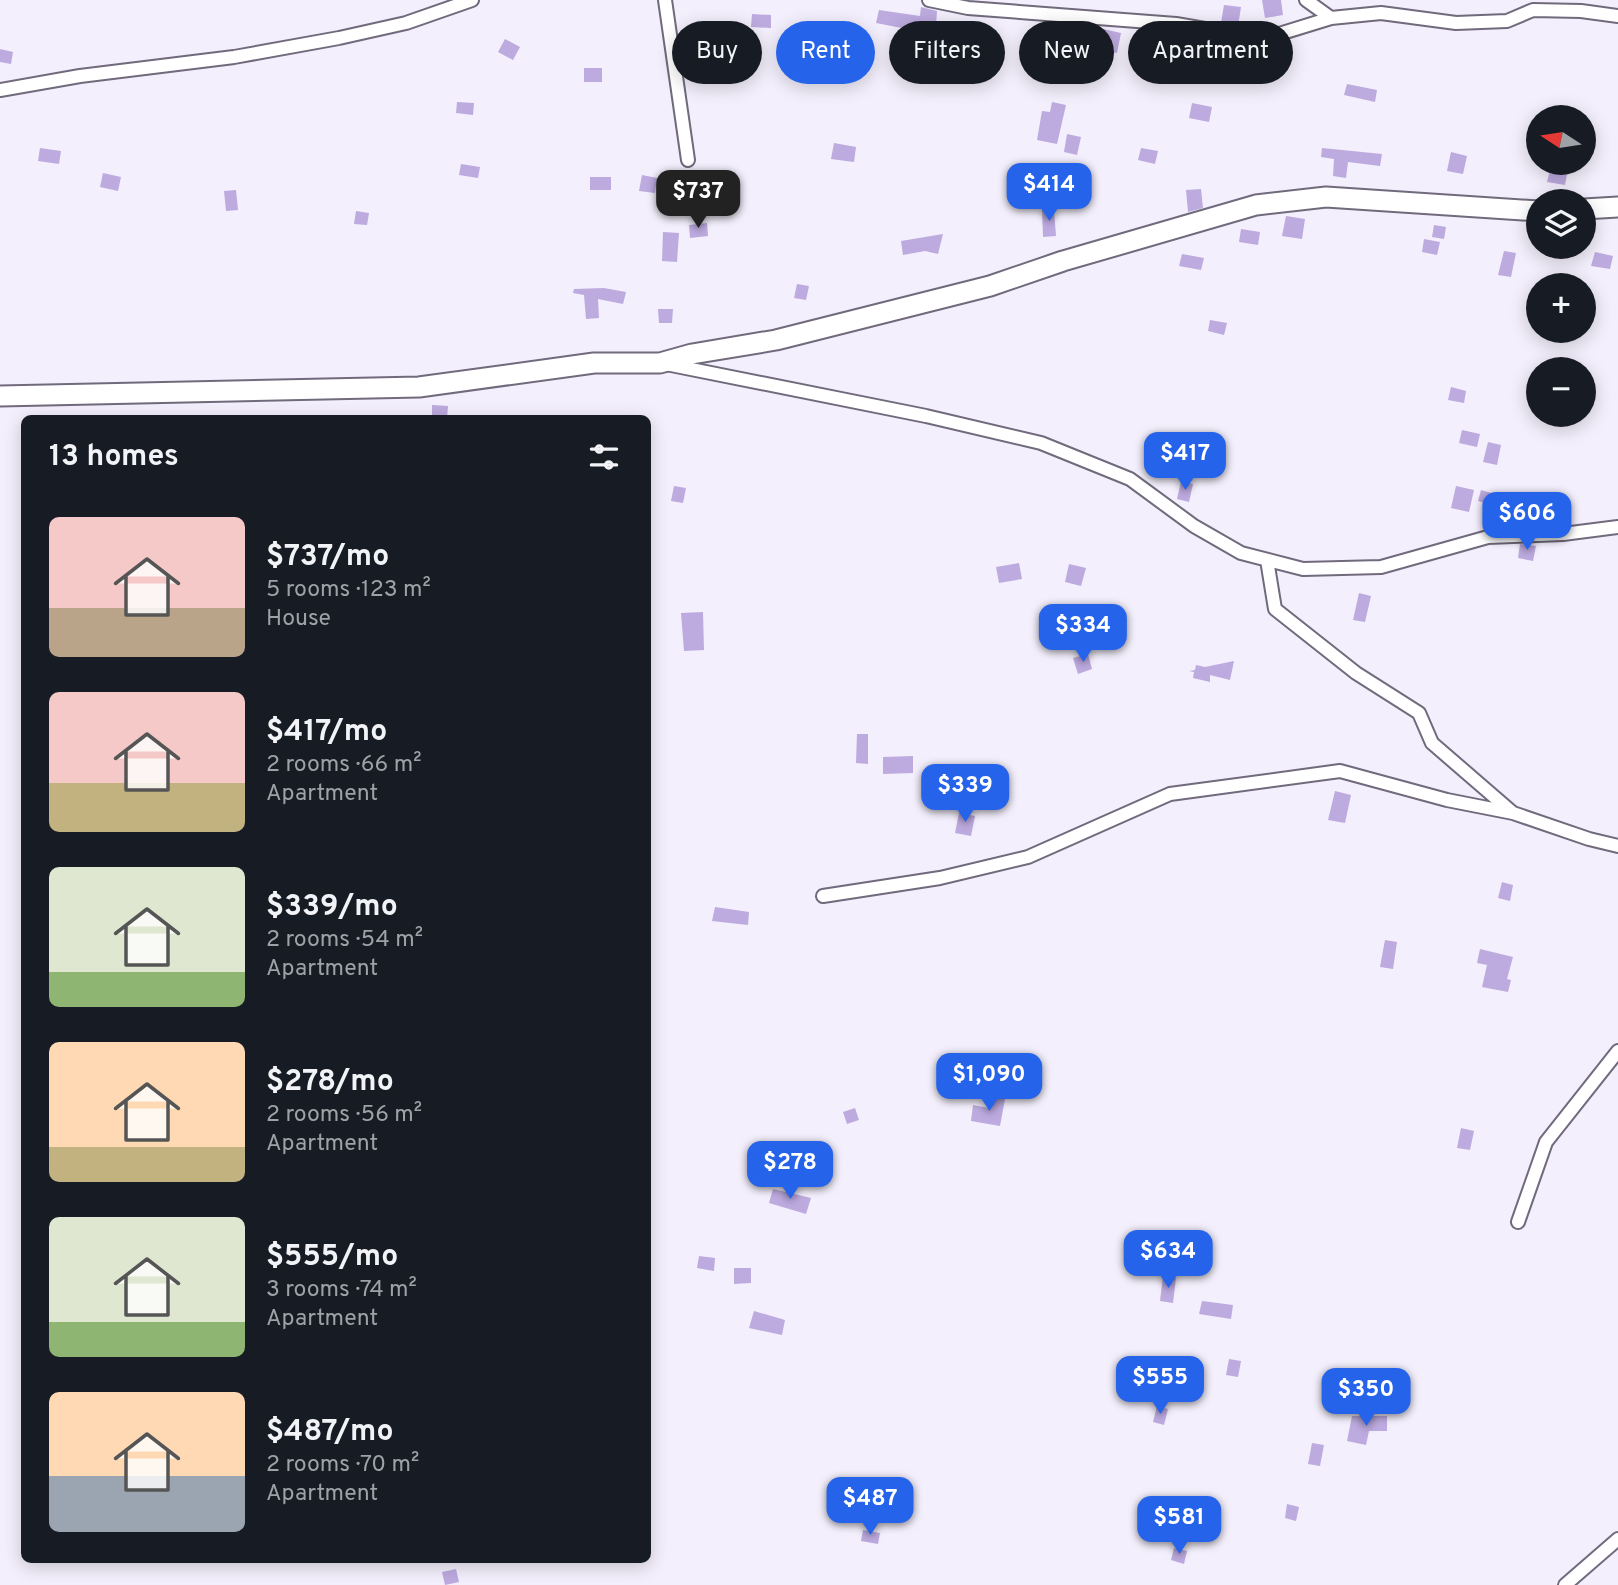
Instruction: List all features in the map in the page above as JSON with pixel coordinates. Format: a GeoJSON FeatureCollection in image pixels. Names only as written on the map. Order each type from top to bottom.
{"type":"FeatureCollection","features":[{"type":"Feature","properties":{"kind":"street"},"geometry":{"type":"LineString","coordinates":[[0,90],[80,76],[234,57],[339,38],[406,23],[472,0]]}},
{"type":"Feature","properties":{"kind":"street"},"geometry":{"type":"LineString","coordinates":[[665,0],[688,160]]}},
{"type":"Feature","properties":{"kind":"street"},"geometry":{"type":"LineString","coordinates":[[929,0],[968,8],[1176,24],[1263,38],[1331,18],[1381,13],[1432,22],[1476,23],[1507,21],[1533,10],[1582,5],[1618,16]]}},
{"type":"Feature","properties":{"kind":"street"},"geometry":{"type":"LineString","coordinates":[[1306,0],[1331,18]]}},
{"type":"Feature","properties":{"kind":"street"},"geometry":{"type":"LineString","coordinates":[[660,363],[692,354],[776,340],[990,286],[1075,257],[1256,205],[1326,197],[1526,210]]}},
{"type":"Feature","properties":{"kind":"street"},"geometry":{"type":"LineString","coordinates":[[1596,208],[1618,207]]}},
{"type":"Feature","properties":{"kind":"street"},"geometry":{"type":"LineString","coordinates":[[0,396],[419,387],[594,363],[660,363],[926,416],[1041,443],[1130,480],[1194,526],[1241,553],[1303,569],[1381,568],[1488,537],[1563,534],[1618,527]]}},
{"type":"Feature","properties":{"kind":"street"},"geometry":{"type":"LineString","coordinates":[[1267,560],[1275,609],[1356,673],[1419,713],[1432,743],[1513,813]]}},
{"type":"Feature","properties":{"kind":"street"},"geometry":{"type":"LineString","coordinates":[[823,896],[940,877],[1028,858],[1171,794],[1340,771],[1447,800],[1513,813],[1618,846]]}},
{"type":"Feature","properties":{"kind":"street"},"geometry":{"type":"LineString","coordinates":[[1518,1222],[1546,1142],[1618,1051]]}},
{"type":"Feature","properties":{"kind":"street"},"geometry":{"type":"LineString","coordinates":[[1565,1585],[1618,1539]]}},
{"type":"Feature","properties":{"kind":"building"},"geometry":{"type":"Polygon","coordinates":[[[1262,0],[1281,0],[1283,15],[1265,18],[1262,0]]]}},
{"type":"Feature","properties":{"kind":"building"},"geometry":{"type":"Polygon","coordinates":[[[1224,5],[1241,7],[1239,21],[1221,21],[1224,5]]]}},
{"type":"Feature","properties":{"kind":"building"},"geometry":{"type":"Polygon","coordinates":[[[921,7],[937,11],[936,21],[889,21],[889,26],[876,23],[879,10],[920,16],[921,7]]]}},
{"type":"Feature","properties":{"kind":"building"},"geometry":{"type":"Polygon","coordinates":[[[752,14],[771,15],[771,28],[762,28],[762,21],[751,21],[752,14]]]}},
{"type":"Feature","properties":{"kind":"building"},"geometry":{"type":"Polygon","coordinates":[[[1114,31],[1121,33],[1117,53],[1114,52],[1114,31]]]}},
{"type":"Feature","properties":{"kind":"building"},"geometry":{"type":"Polygon","coordinates":[[[505,39],[520,47],[513,60],[498,52],[505,39]]]}},
{"type":"Feature","properties":{"kind":"building"},"geometry":{"type":"Polygon","coordinates":[[[0,49],[13,52],[11,64],[0,62],[0,49]]]}},
{"type":"Feature","properties":{"kind":"building"},"geometry":{"type":"Polygon","coordinates":[[[584,68],[602,68],[602,82],[584,82],[584,68]]]}},
{"type":"Feature","properties":{"kind":"building"},"geometry":{"type":"Polygon","coordinates":[[[1347,84],[1377,90],[1375,102],[1344,95],[1347,84]]]}},
{"type":"Feature","properties":{"kind":"building"},"geometry":{"type":"Polygon","coordinates":[[[457,102],[474,103],[473,115],[456,113],[457,102]]]}},
{"type":"Feature","properties":{"kind":"building"},"geometry":{"type":"Polygon","coordinates":[[[1052,102],[1066,105],[1057,144],[1037,140],[1042,111],[1050,112],[1052,102]]]}},
{"type":"Feature","properties":{"kind":"building"},"geometry":{"type":"Polygon","coordinates":[[[1192,103],[1212,107],[1209,122],[1189,118],[1192,103]]]}},
{"type":"Feature","properties":{"kind":"building"},"geometry":{"type":"Polygon","coordinates":[[[1067,134],[1081,137],[1077,155],[1064,152],[1067,134]]]}},
{"type":"Feature","properties":{"kind":"building"},"geometry":{"type":"Polygon","coordinates":[[[834,143],[856,147],[854,162],[831,159],[834,143]]]}},
{"type":"Feature","properties":{"kind":"building"},"geometry":{"type":"Polygon","coordinates":[[[40,148],[61,151],[59,164],[38,161],[40,148]]]}},
{"type":"Feature","properties":{"kind":"building"},"geometry":{"type":"Polygon","coordinates":[[[1141,148],[1158,151],[1155,164],[1138,160],[1141,148]]]}},
{"type":"Feature","properties":{"kind":"building"},"geometry":{"type":"Polygon","coordinates":[[[1322,148],[1382,154],[1380,166],[1348,162],[1346,178],[1333,176],[1334,159],[1321,157],[1322,148]]]}},
{"type":"Feature","properties":{"kind":"building"},"geometry":{"type":"Polygon","coordinates":[[[1451,152],[1467,156],[1463,174],[1447,171],[1451,152]]]}},
{"type":"Feature","properties":{"kind":"building"},"geometry":{"type":"Polygon","coordinates":[[[461,164],[480,167],[478,178],[459,175],[461,164]]]}},
{"type":"Feature","properties":{"kind":"building"},"geometry":{"type":"Polygon","coordinates":[[[103,173],[121,177],[118,191],[100,187],[103,173]]]}},
{"type":"Feature","properties":{"kind":"building"},"geometry":{"type":"Polygon","coordinates":[[[642,175],[657,178],[655,193],[639,191],[642,175]]]}},
{"type":"Feature","properties":{"kind":"building"},"geometry":{"type":"Polygon","coordinates":[[[1549,175],[1567,175],[1565,185],[1547,182],[1549,175]]]}},
{"type":"Feature","properties":{"kind":"building"},"geometry":{"type":"Polygon","coordinates":[[[590,177],[611,177],[611,190],[590,190],[590,177]]]}},
{"type":"Feature","properties":{"kind":"building"},"geometry":{"type":"Polygon","coordinates":[[[1201,189],[1203,208],[1188,212],[1186,190],[1201,189]]]}},
{"type":"Feature","properties":{"kind":"building"},"geometry":{"type":"Polygon","coordinates":[[[236,190],[238,210],[226,211],[224,191],[236,190]]]}},
{"type":"Feature","properties":{"kind":"building"},"geometry":{"type":"Polygon","coordinates":[[[1042,210],[1054,210],[1056,236],[1043,237],[1042,210]]]}},
{"type":"Feature","properties":{"kind":"building"},"geometry":{"type":"Polygon","coordinates":[[[356,211],[369,213],[367,225],[354,224],[356,211]]]}},
{"type":"Feature","properties":{"kind":"building"},"geometry":{"type":"Polygon","coordinates":[[[1286,216],[1305,219],[1302,239],[1282,236],[1286,216]]]}},
{"type":"Feature","properties":{"kind":"building"},"geometry":{"type":"Polygon","coordinates":[[[707,223],[708,236],[690,238],[689,225],[707,223]]]}},
{"type":"Feature","properties":{"kind":"building"},"geometry":{"type":"Polygon","coordinates":[[[1434,225],[1446,227],[1444,239],[1432,237],[1434,225]]]}},
{"type":"Feature","properties":{"kind":"building"},"geometry":{"type":"Polygon","coordinates":[[[1241,229],[1260,232],[1258,245],[1239,242],[1241,229]]]}},
{"type":"Feature","properties":{"kind":"building"},"geometry":{"type":"Polygon","coordinates":[[[663,232],[679,233],[677,262],[662,261],[663,232]]]}},
{"type":"Feature","properties":{"kind":"building"},"geometry":{"type":"Polygon","coordinates":[[[943,234],[938,254],[925,251],[903,255],[901,241],[943,234]]]}},
{"type":"Feature","properties":{"kind":"building"},"geometry":{"type":"Polygon","coordinates":[[[1424,239],[1440,242],[1437,255],[1422,252],[1424,239]]]}},
{"type":"Feature","properties":{"kind":"building"},"geometry":{"type":"Polygon","coordinates":[[[1504,251],[1516,253],[1511,277],[1498,275],[1504,251]]]}},
{"type":"Feature","properties":{"kind":"building"},"geometry":{"type":"Polygon","coordinates":[[[1596,252],[1613,256],[1610,269],[1591,266],[1593,259],[1596,259],[1596,252]]]}},
{"type":"Feature","properties":{"kind":"building"},"geometry":{"type":"Polygon","coordinates":[[[1182,254],[1204,258],[1201,270],[1179,266],[1182,254]]]}},
{"type":"Feature","properties":{"kind":"building"},"geometry":{"type":"Polygon","coordinates":[[[797,284],[809,286],[806,300],[794,298],[797,284]]]}},
{"type":"Feature","properties":{"kind":"building"},"geometry":{"type":"Polygon","coordinates":[[[604,288],[626,292],[623,304],[598,299],[599,318],[586,319],[584,295],[573,293],[574,289],[604,288]]]}},
{"type":"Feature","properties":{"kind":"building"},"geometry":{"type":"Polygon","coordinates":[[[658,309],[673,309],[672,323],[659,323],[658,309]]]}},
{"type":"Feature","properties":{"kind":"building"},"geometry":{"type":"Polygon","coordinates":[[[1210,320],[1227,323],[1224,335],[1208,331],[1210,320]]]}},
{"type":"Feature","properties":{"kind":"building"},"geometry":{"type":"Polygon","coordinates":[[[1451,387],[1466,391],[1464,403],[1448,400],[1451,387]]]}},
{"type":"Feature","properties":{"kind":"building"},"geometry":{"type":"Polygon","coordinates":[[[432,405],[448,406],[447,415],[432,415],[432,405]]]}},
{"type":"Feature","properties":{"kind":"building"},"geometry":{"type":"Polygon","coordinates":[[[1462,430],[1480,434],[1477,447],[1459,443],[1462,430]]]}},
{"type":"Feature","properties":{"kind":"building"},"geometry":{"type":"Polygon","coordinates":[[[1488,442],[1501,445],[1497,465],[1483,462],[1488,442]]]}},
{"type":"Feature","properties":{"kind":"building"},"geometry":{"type":"Polygon","coordinates":[[[1181,482],[1193,484],[1189,502],[1177,499],[1181,482]]]}},
{"type":"Feature","properties":{"kind":"building"},"geometry":{"type":"Polygon","coordinates":[[[674,486],[686,488],[683,503],[671,501],[674,486]]]}},
{"type":"Feature","properties":{"kind":"building"},"geometry":{"type":"Polygon","coordinates":[[[1456,486],[1474,490],[1469,512],[1451,508],[1456,486]]]}},
{"type":"Feature","properties":{"kind":"building"},"geometry":{"type":"Polygon","coordinates":[[[1481,490],[1495,494],[1492,505],[1478,501],[1481,490]]]}},
{"type":"Feature","properties":{"kind":"building"},"geometry":{"type":"Polygon","coordinates":[[[1520,544],[1536,546],[1533,561],[1518,558],[1520,544]]]}},
{"type":"Feature","properties":{"kind":"building"},"geometry":{"type":"Polygon","coordinates":[[[1019,563],[1022,579],[999,583],[996,567],[1019,563]]]}},
{"type":"Feature","properties":{"kind":"building"},"geometry":{"type":"Polygon","coordinates":[[[1069,564],[1086,568],[1081,586],[1065,582],[1069,564]]]}},
{"type":"Feature","properties":{"kind":"building"},"geometry":{"type":"Polygon","coordinates":[[[1359,593],[1371,596],[1365,622],[1353,620],[1359,593]]]}},
{"type":"Feature","properties":{"kind":"building"},"geometry":{"type":"Polygon","coordinates":[[[703,612],[704,650],[684,651],[681,613],[703,612]]]}},
{"type":"Feature","properties":{"kind":"building"},"geometry":{"type":"Polygon","coordinates":[[[1088,654],[1092,669],[1078,674],[1073,658],[1088,654]]]}},
{"type":"Feature","properties":{"kind":"building"},"geometry":{"type":"Polygon","coordinates":[[[1234,661],[1230,680],[1210,675],[1210,682],[1193,678],[1194,672],[1189,671],[1195,670],[1196,665],[1205,667],[1234,661]]]}},
{"type":"Feature","properties":{"kind":"building"},"geometry":{"type":"Polygon","coordinates":[[[857,734],[868,734],[868,764],[856,763],[857,734]]]}},
{"type":"Feature","properties":{"kind":"building"},"geometry":{"type":"Polygon","coordinates":[[[913,756],[913,773],[883,774],[883,757],[913,756]]]}},
{"type":"Feature","properties":{"kind":"building"},"geometry":{"type":"Polygon","coordinates":[[[1335,791],[1351,795],[1345,823],[1328,820],[1335,791]]]}},
{"type":"Feature","properties":{"kind":"building"},"geometry":{"type":"Polygon","coordinates":[[[959,813],[975,816],[971,836],[955,833],[959,813]]]}},
{"type":"Feature","properties":{"kind":"building"},"geometry":{"type":"Polygon","coordinates":[[[1502,882],[1513,885],[1510,901],[1498,898],[1502,882]]]}},
{"type":"Feature","properties":{"kind":"building"},"geometry":{"type":"Polygon","coordinates":[[[715,907],[749,912],[748,925],[712,921],[715,907]]]}},
{"type":"Feature","properties":{"kind":"building"},"geometry":{"type":"Polygon","coordinates":[[[1385,940],[1397,942],[1393,969],[1380,967],[1385,940]]]}},
{"type":"Feature","properties":{"kind":"building"},"geometry":{"type":"Polygon","coordinates":[[[1480,949],[1513,957],[1507,979],[1511,980],[1508,992],[1482,987],[1487,965],[1477,963],[1480,949]]]}},
{"type":"Feature","properties":{"kind":"building"},"geometry":{"type":"Polygon","coordinates":[[[991,1097],[1005,1099],[1000,1126],[971,1121],[973,1105],[989,1108],[991,1097]]]}},
{"type":"Feature","properties":{"kind":"building"},"geometry":{"type":"Polygon","coordinates":[[[855,1108],[859,1120],[847,1124],[843,1112],[855,1108]]]}},
{"type":"Feature","properties":{"kind":"building"},"geometry":{"type":"Polygon","coordinates":[[[1461,1128],[1474,1131],[1470,1150],[1457,1148],[1461,1128]]]}},
{"type":"Feature","properties":{"kind":"building"},"geometry":{"type":"Polygon","coordinates":[[[773,1189],[811,1198],[806,1214],[769,1203],[773,1189]]]}},
{"type":"Feature","properties":{"kind":"building"},"geometry":{"type":"Polygon","coordinates":[[[699,1256],[715,1258],[714,1271],[697,1268],[699,1256]]]}},
{"type":"Feature","properties":{"kind":"building"},"geometry":{"type":"Polygon","coordinates":[[[734,1268],[751,1268],[751,1283],[734,1284],[734,1268]]]}},
{"type":"Feature","properties":{"kind":"building"},"geometry":{"type":"Polygon","coordinates":[[[1163,1276],[1176,1278],[1173,1303],[1160,1301],[1163,1276]]]}},
{"type":"Feature","properties":{"kind":"building"},"geometry":{"type":"Polygon","coordinates":[[[1202,1301],[1233,1305],[1231,1319],[1199,1314],[1202,1301]]]}},
{"type":"Feature","properties":{"kind":"building"},"geometry":{"type":"Polygon","coordinates":[[[754,1311],[785,1320],[782,1335],[749,1328],[754,1311]]]}},
{"type":"Feature","properties":{"kind":"building"},"geometry":{"type":"Polygon","coordinates":[[[1229,1359],[1241,1361],[1238,1377],[1226,1375],[1229,1359]]]}},
{"type":"Feature","properties":{"kind":"building"},"geometry":{"type":"Polygon","coordinates":[[[1157,1406],[1168,1409],[1164,1425],[1153,1422],[1157,1406]]]}},
{"type":"Feature","properties":{"kind":"building"},"geometry":{"type":"Polygon","coordinates":[[[1352,1416],[1387,1416],[1387,1431],[1369,1431],[1366,1445],[1347,1441],[1352,1416]]]}},
{"type":"Feature","properties":{"kind":"building"},"geometry":{"type":"Polygon","coordinates":[[[1312,1443],[1324,1445],[1320,1466],[1308,1464],[1312,1443]]]}},
{"type":"Feature","properties":{"kind":"building"},"geometry":{"type":"Polygon","coordinates":[[[1287,1504],[1299,1507],[1296,1521],[1285,1518],[1287,1504]]]}},
{"type":"Feature","properties":{"kind":"building"},"geometry":{"type":"Polygon","coordinates":[[[863,1530],[880,1533],[878,1544],[861,1541],[863,1530]]]}},
{"type":"Feature","properties":{"kind":"building"},"geometry":{"type":"Polygon","coordinates":[[[1174,1548],[1187,1551],[1184,1564],[1171,1560],[1174,1548]]]}},
{"type":"Feature","properties":{"kind":"building"},"geometry":{"type":"Polygon","coordinates":[[[456,1569],[459,1582],[445,1585],[442,1572],[456,1569]]]}}]}
